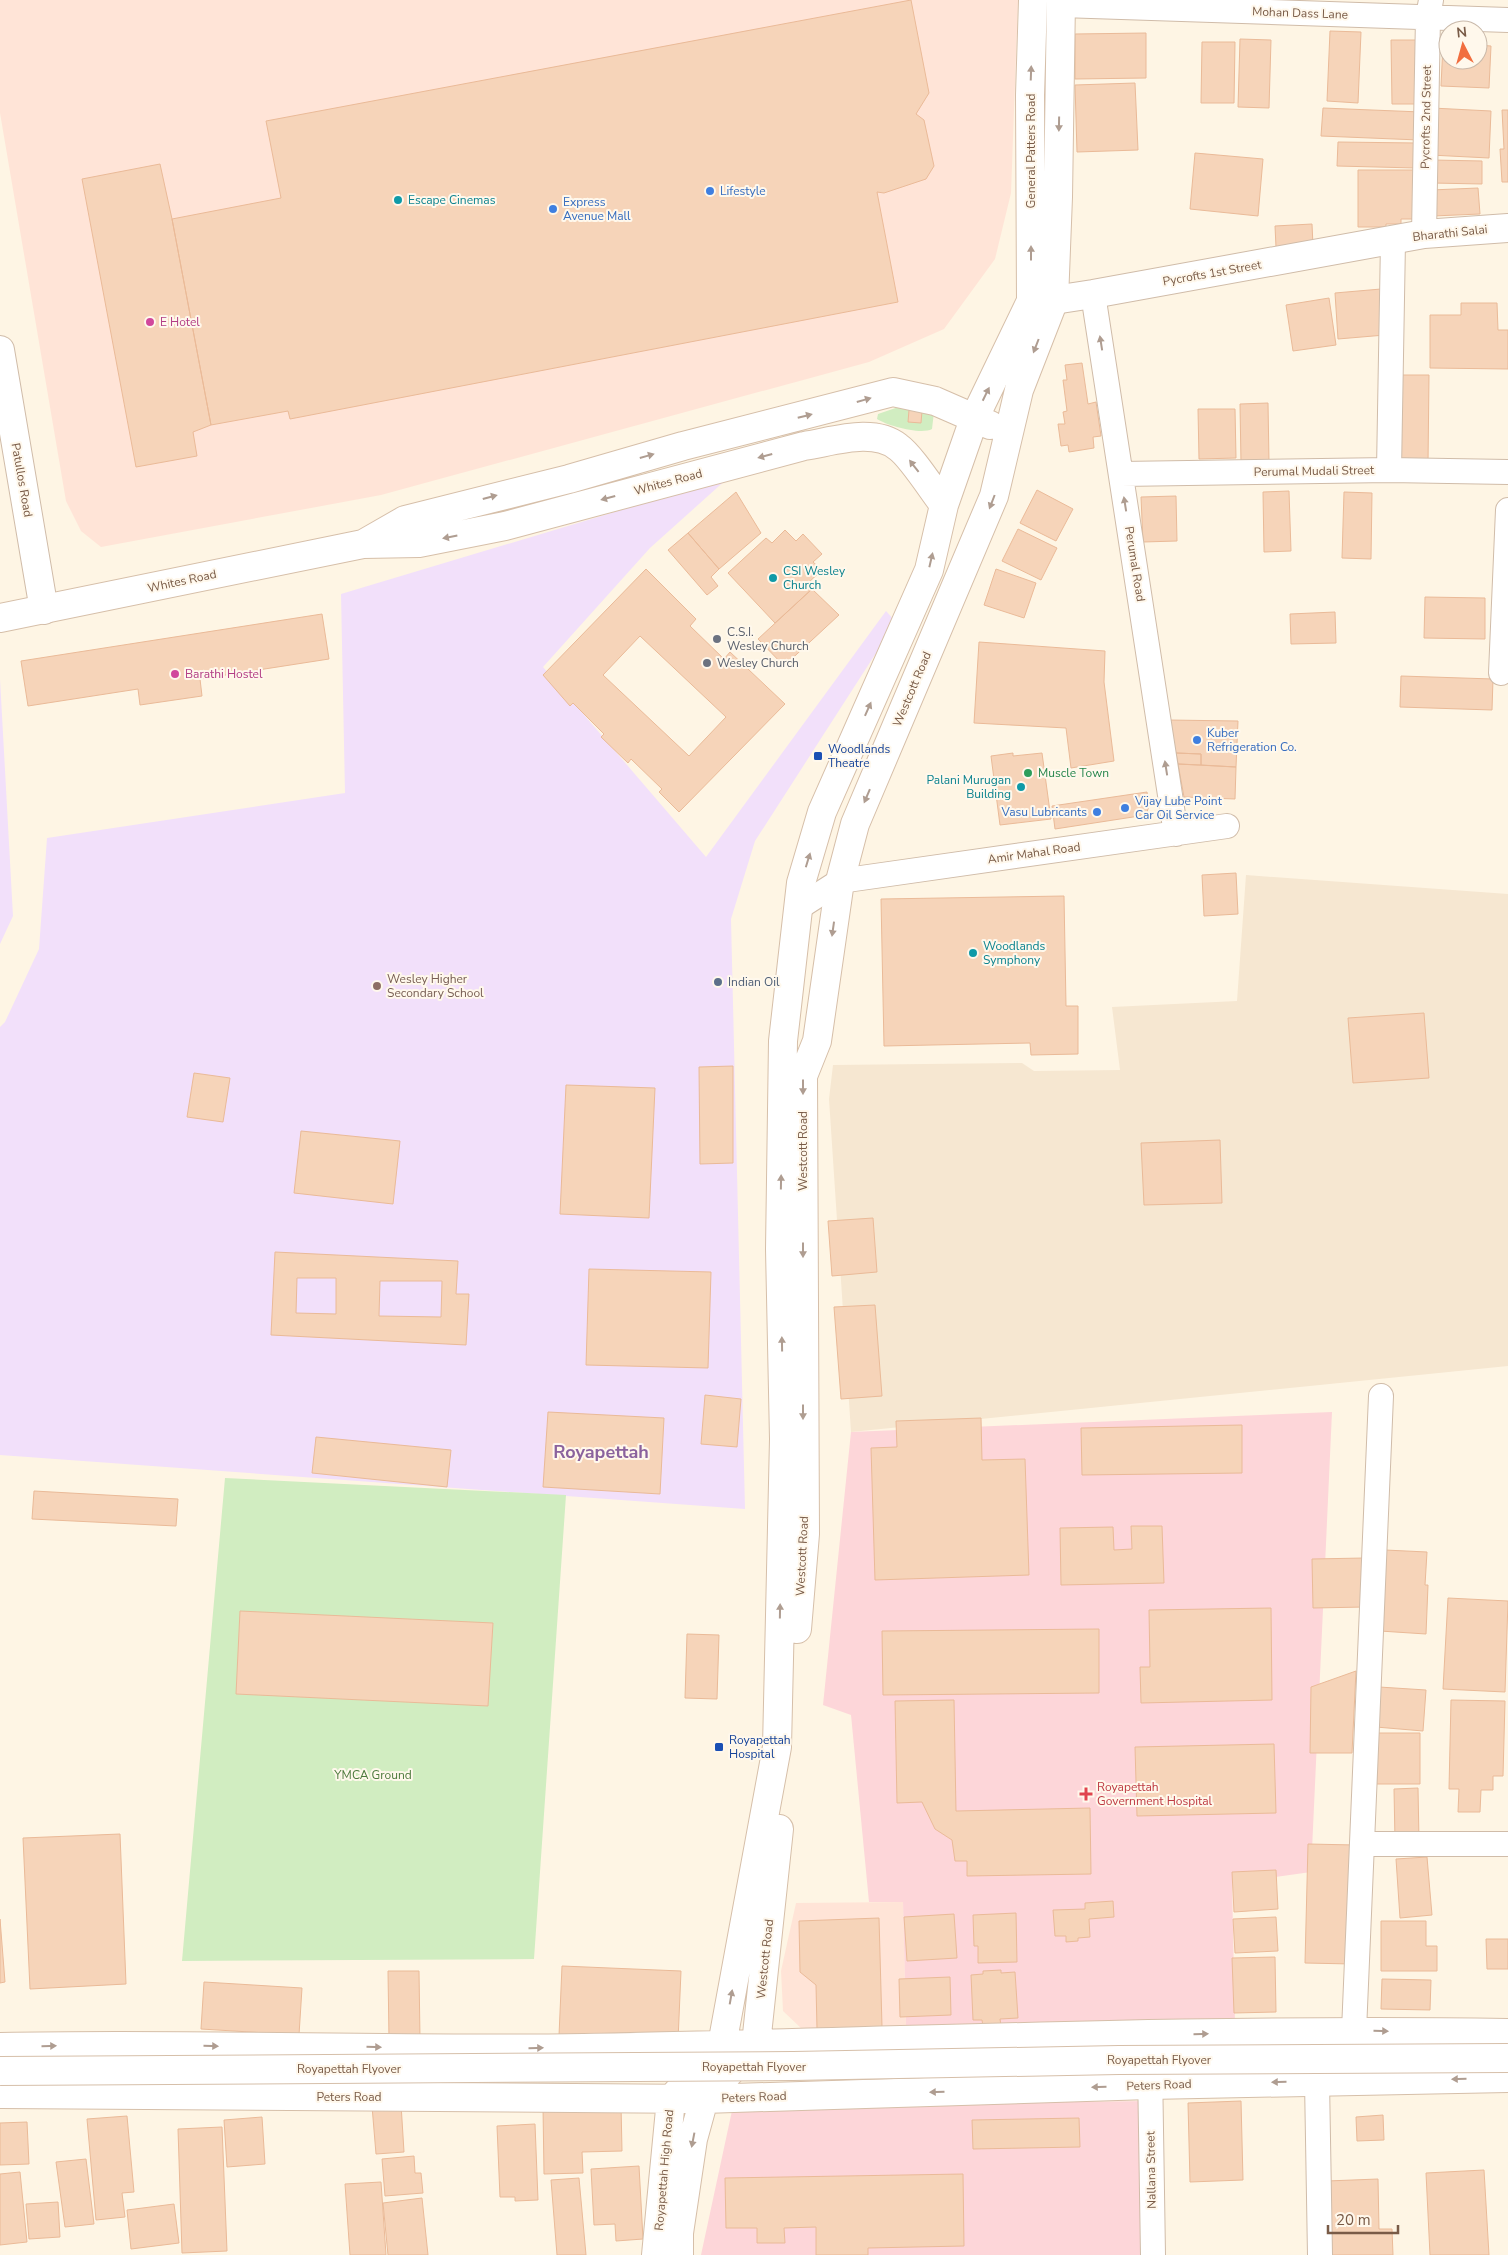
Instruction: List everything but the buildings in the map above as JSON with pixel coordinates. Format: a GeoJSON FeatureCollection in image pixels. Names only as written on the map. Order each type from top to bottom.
{"type":"FeatureCollection","features":[{"type":"Feature","properties":{"kind":"main road","name":"General Patters Road"},"geometry":{"type":"LineString","coordinates":[[1033,0],[1030,95],[1042,301]]}},
{"type":"Feature","properties":{"kind":"main road"},"geometry":{"type":"LineString","coordinates":[[1042,301],[1058,197],[1061,3]]}},
{"type":"Feature","properties":{"kind":"main road","name":"Bharathi Salai"},"geometry":{"type":"LineString","coordinates":[[1393,241],[1424,234],[1508,228]]}},
{"type":"Feature","properties":{"kind":"main road","name":"Pycrofts 1st Street"},"geometry":{"type":"LineString","coordinates":[[1042,301],[1093,294],[1393,241]]}},
{"type":"Feature","properties":{"kind":"main road","name":"Westcott Road"},"geometry":{"type":"LineString","coordinates":[[722,2045],[777,1748],[784,1439],[780,1249],[783,1041],[801,883],[822,812],[928,570],[944,505],[974,419],[1042,301]]}},
{"type":"Feature","properties":{"kind":"main road","name":"Westcott Road"},"geometry":{"type":"LineString","coordinates":[[756,2044],[787,1751],[805,1534],[803,1076],[817,1041],[840,880],[855,824],[994,496],[1042,301]]}},
{"type":"Feature","properties":{"kind":"main road","name":"Patullos Road"},"geometry":{"type":"LineString","coordinates":[[0,350],[44,610]]}},
{"type":"Feature","properties":{"kind":"main road","name":"Whites Road"},"geometry":{"type":"LineString","coordinates":[[363,544],[405,520],[569,479],[683,446],[893,392],[935,401],[974,419]]}},
{"type":"Feature","properties":{"kind":"main road"},"geometry":{"type":"LineString","coordinates":[[974,419],[1010,432]]}},
{"type":"Feature","properties":{"kind":"main road","name":"Whites Road"},"geometry":{"type":"LineString","coordinates":[[0,618],[363,544],[418,543],[505,526],[804,446],[849,438],[876,438],[898,447],[944,505]]}},
{"type":"Feature","properties":{"kind":"main road"},"geometry":{"type":"LineString","coordinates":[[0,2047],[146,2045],[471,2049],[1354,2030],[1508,2033]]}},
{"type":"Feature","properties":{"kind":"main road","name":"Royapettah High Road"},"geometry":{"type":"LineString","coordinates":[[679,2255],[679,2233],[691,2148],[704,2099],[756,2044]]}},
{"type":"Feature","properties":{"kind":"main road","name":"Royapettah High Road"},"geometry":{"type":"LineString","coordinates":[[656,2255],[671,2099],[722,2045]]}},
{"type":"Feature","properties":{"kind":"main road","name":"Royapettah Flyover"},"geometry":{"type":"LineString","coordinates":[[0,2071],[783,2066],[1119,2060],[1508,2058]]}},
{"type":"Feature","properties":{"kind":"main road","name":"Peters Road"},"geometry":{"type":"LineString","coordinates":[[0,2094],[704,2099],[1149,2085],[1508,2078]]}},
{"type":"Feature","properties":{"kind":"street","name":"Mohan Dass Lane"},"geometry":{"type":"LineString","coordinates":[[1061,3],[1430,9],[1508,20]]}},
{"type":"Feature","properties":{"kind":"street","name":"Pycrofts 2nd Street"},"geometry":{"type":"LineString","coordinates":[[1424,234],[1430,9]]}},
{"type":"Feature","properties":{"kind":"street"},"geometry":{"type":"LineString","coordinates":[[1389,470],[1393,241]]}},
{"type":"Feature","properties":{"kind":"street","name":"Perumal Road"},"geometry":{"type":"LineString","coordinates":[[1093,294],[1176,834]]}},
{"type":"Feature","properties":{"kind":"street","name":"Perumal Mudali Street"},"geometry":{"type":"LineString","coordinates":[[1121,474],[1389,470],[1508,472]]}},
{"type":"Feature","properties":{"kind":"street"},"geometry":{"type":"LineString","coordinates":[[1501,673],[1508,510]]}},
{"type":"Feature","properties":{"kind":"street","name":"Amir Mahal Road"},"geometry":{"type":"LineString","coordinates":[[840,880],[1227,826]]}},
{"type":"Feature","properties":{"kind":"street"},"geometry":{"type":"LineString","coordinates":[[798,908],[840,880]]}},
{"type":"Feature","properties":{"kind":"street"},"geometry":{"type":"LineString","coordinates":[[1354,2030],[1382,1396]]}},
{"type":"Feature","properties":{"kind":"street"},"geometry":{"type":"LineString","coordinates":[[1363,1844],[1508,1844]]}},
{"type":"Feature","properties":{"kind":"street","name":"Nallana Street"},"geometry":{"type":"LineString","coordinates":[[1152,2034],[1149,2085],[1153,2255]]}},
{"type":"Feature","properties":{"kind":"street"},"geometry":{"type":"LineString","coordinates":[[1317,2081],[1320,2255]]}},
{"type":"Feature","properties":{"kind":"shaded area","name":"Express Avenue Mall"},"geometry":{"type":"Polygon","coordinates":[[[0,0],[1018,0],[1011,193],[995,259],[944,329],[869,362],[381,495],[101,547],[81,531],[66,501],[0,113],[0,0]]]}},
{"type":"Feature","properties":{"kind":"shaded area","name":"Wesley Higher Secondary School"},"geometry":{"type":"Polygon","coordinates":[[[728,478],[650,548],[543,667],[706,857],[886,611],[896,622],[755,841],[731,919],[745,1509],[0,1455],[0,1027],[5,1022],[39,949],[47,838],[345,793],[341,594],[728,478]]]}},
{"type":"Feature","properties":{"kind":"shaded area"},"geometry":{"type":"Polygon","coordinates":[[[0,679],[13,916],[0,944],[0,679]]]}},
{"type":"Feature","properties":{"kind":"shaded area"},"geometry":{"type":"Polygon","coordinates":[[[1246,875],[1508,894],[1508,1366],[851,1432],[829,1099],[833,1065],[1022,1063],[1034,1071],[1120,1070],[1112,1007],[1237,1001],[1246,875]]]}},
{"type":"Feature","properties":{"kind":"shaded area","name":"Royapettah Government Hospital"},"geometry":{"type":"Polygon","coordinates":[[[1332,1412],[1311,1872],[1232,1883],[1235,2024],[906,2026],[903,1902],[869,1902],[851,1715],[823,1705],[851,1432],[1332,1412]]]}},
{"type":"Feature","properties":{"kind":"shaded area"},"geometry":{"type":"Polygon","coordinates":[[[903,1902],[906,2026],[803,2030],[783,2011],[781,1971],[796,1903],[903,1902]]]}},
{"type":"Feature","properties":{"kind":"shaded area"},"geometry":{"type":"Polygon","coordinates":[[[1151,2101],[1150,2255],[701,2255],[733,2106],[1151,2101]]]}},
{"type":"Feature","properties":{"kind":"green space"},"geometry":{"type":"Polygon","coordinates":[[[922,399],[934,412],[932,429],[920,431],[904,429],[877,419],[878,414],[922,399]]]}},
{"type":"Feature","properties":{"kind":"green space","name":"YMCA Ground"},"geometry":{"type":"Polygon","coordinates":[[[225,1478],[566,1495],[534,1959],[182,1961],[225,1478]]]}},
{"type":"Feature","properties":{"kind":"place","name":"Lifestyle"},"geometry":{"type":"Point","coordinates":[710,191]}},
{"type":"Feature","properties":{"kind":"place","name":"Escape Cinemas"},"geometry":{"type":"Point","coordinates":[398,200]}},
{"type":"Feature","properties":{"kind":"place","name":"Express Avenue Mall"},"geometry":{"type":"Point","coordinates":[553,209]}},
{"type":"Feature","properties":{"kind":"place","name":"E Hotel"},"geometry":{"type":"Point","coordinates":[150,322]}},
{"type":"Feature","properties":{"kind":"place","name":"CSI Wesley Church"},"geometry":{"type":"Point","coordinates":[773,578]}},
{"type":"Feature","properties":{"kind":"place","name":"C.S.I. Wesley Church"},"geometry":{"type":"Point","coordinates":[717,639]}},
{"type":"Feature","properties":{"kind":"place","name":"Wesley Church"},"geometry":{"type":"Point","coordinates":[707,663]}},
{"type":"Feature","properties":{"kind":"place","name":"Barathi Hostel"},"geometry":{"type":"Point","coordinates":[175,674]}},
{"type":"Feature","properties":{"kind":"place","name":"Kuber Refrigeration Co."},"geometry":{"type":"Point","coordinates":[1197,740]}},
{"type":"Feature","properties":{"kind":"place","name":"Woodlands Theatre"},"geometry":{"type":"Point","coordinates":[818,756]}},
{"type":"Feature","properties":{"kind":"place","name":"Muscle Town"},"geometry":{"type":"Point","coordinates":[1028,773]}},
{"type":"Feature","properties":{"kind":"place","name":"Palani Murugan Building"},"geometry":{"type":"Point","coordinates":[1021,787]}},
{"type":"Feature","properties":{"kind":"place","name":"Vijay Lube Point Car Oil Service"},"geometry":{"type":"Point","coordinates":[1125,808]}},
{"type":"Feature","properties":{"kind":"place","name":"Vasu Lubricants"},"geometry":{"type":"Point","coordinates":[1097,812]}},
{"type":"Feature","properties":{"kind":"place","name":"Woodlands Symphony"},"geometry":{"type":"Point","coordinates":[973,953]}},
{"type":"Feature","properties":{"kind":"place","name":"Indian Oil"},"geometry":{"type":"Point","coordinates":[718,982]}},
{"type":"Feature","properties":{"kind":"place","name":"Wesley Higher Secondary School"},"geometry":{"type":"Point","coordinates":[377,986]}},
{"type":"Feature","properties":{"kind":"place","name":"Royapettah Hospital"},"geometry":{"type":"Point","coordinates":[719,1747]}},
{"type":"Feature","properties":{"kind":"place","name":"Royapettah Government Hospital"},"geometry":{"type":"Point","coordinates":[1086,1794]}},
{"type":"Feature","properties":{"kind":"district","name":"Royapettah"},"geometry":{"type":"Point","coordinates":[601,1452]}}]}
